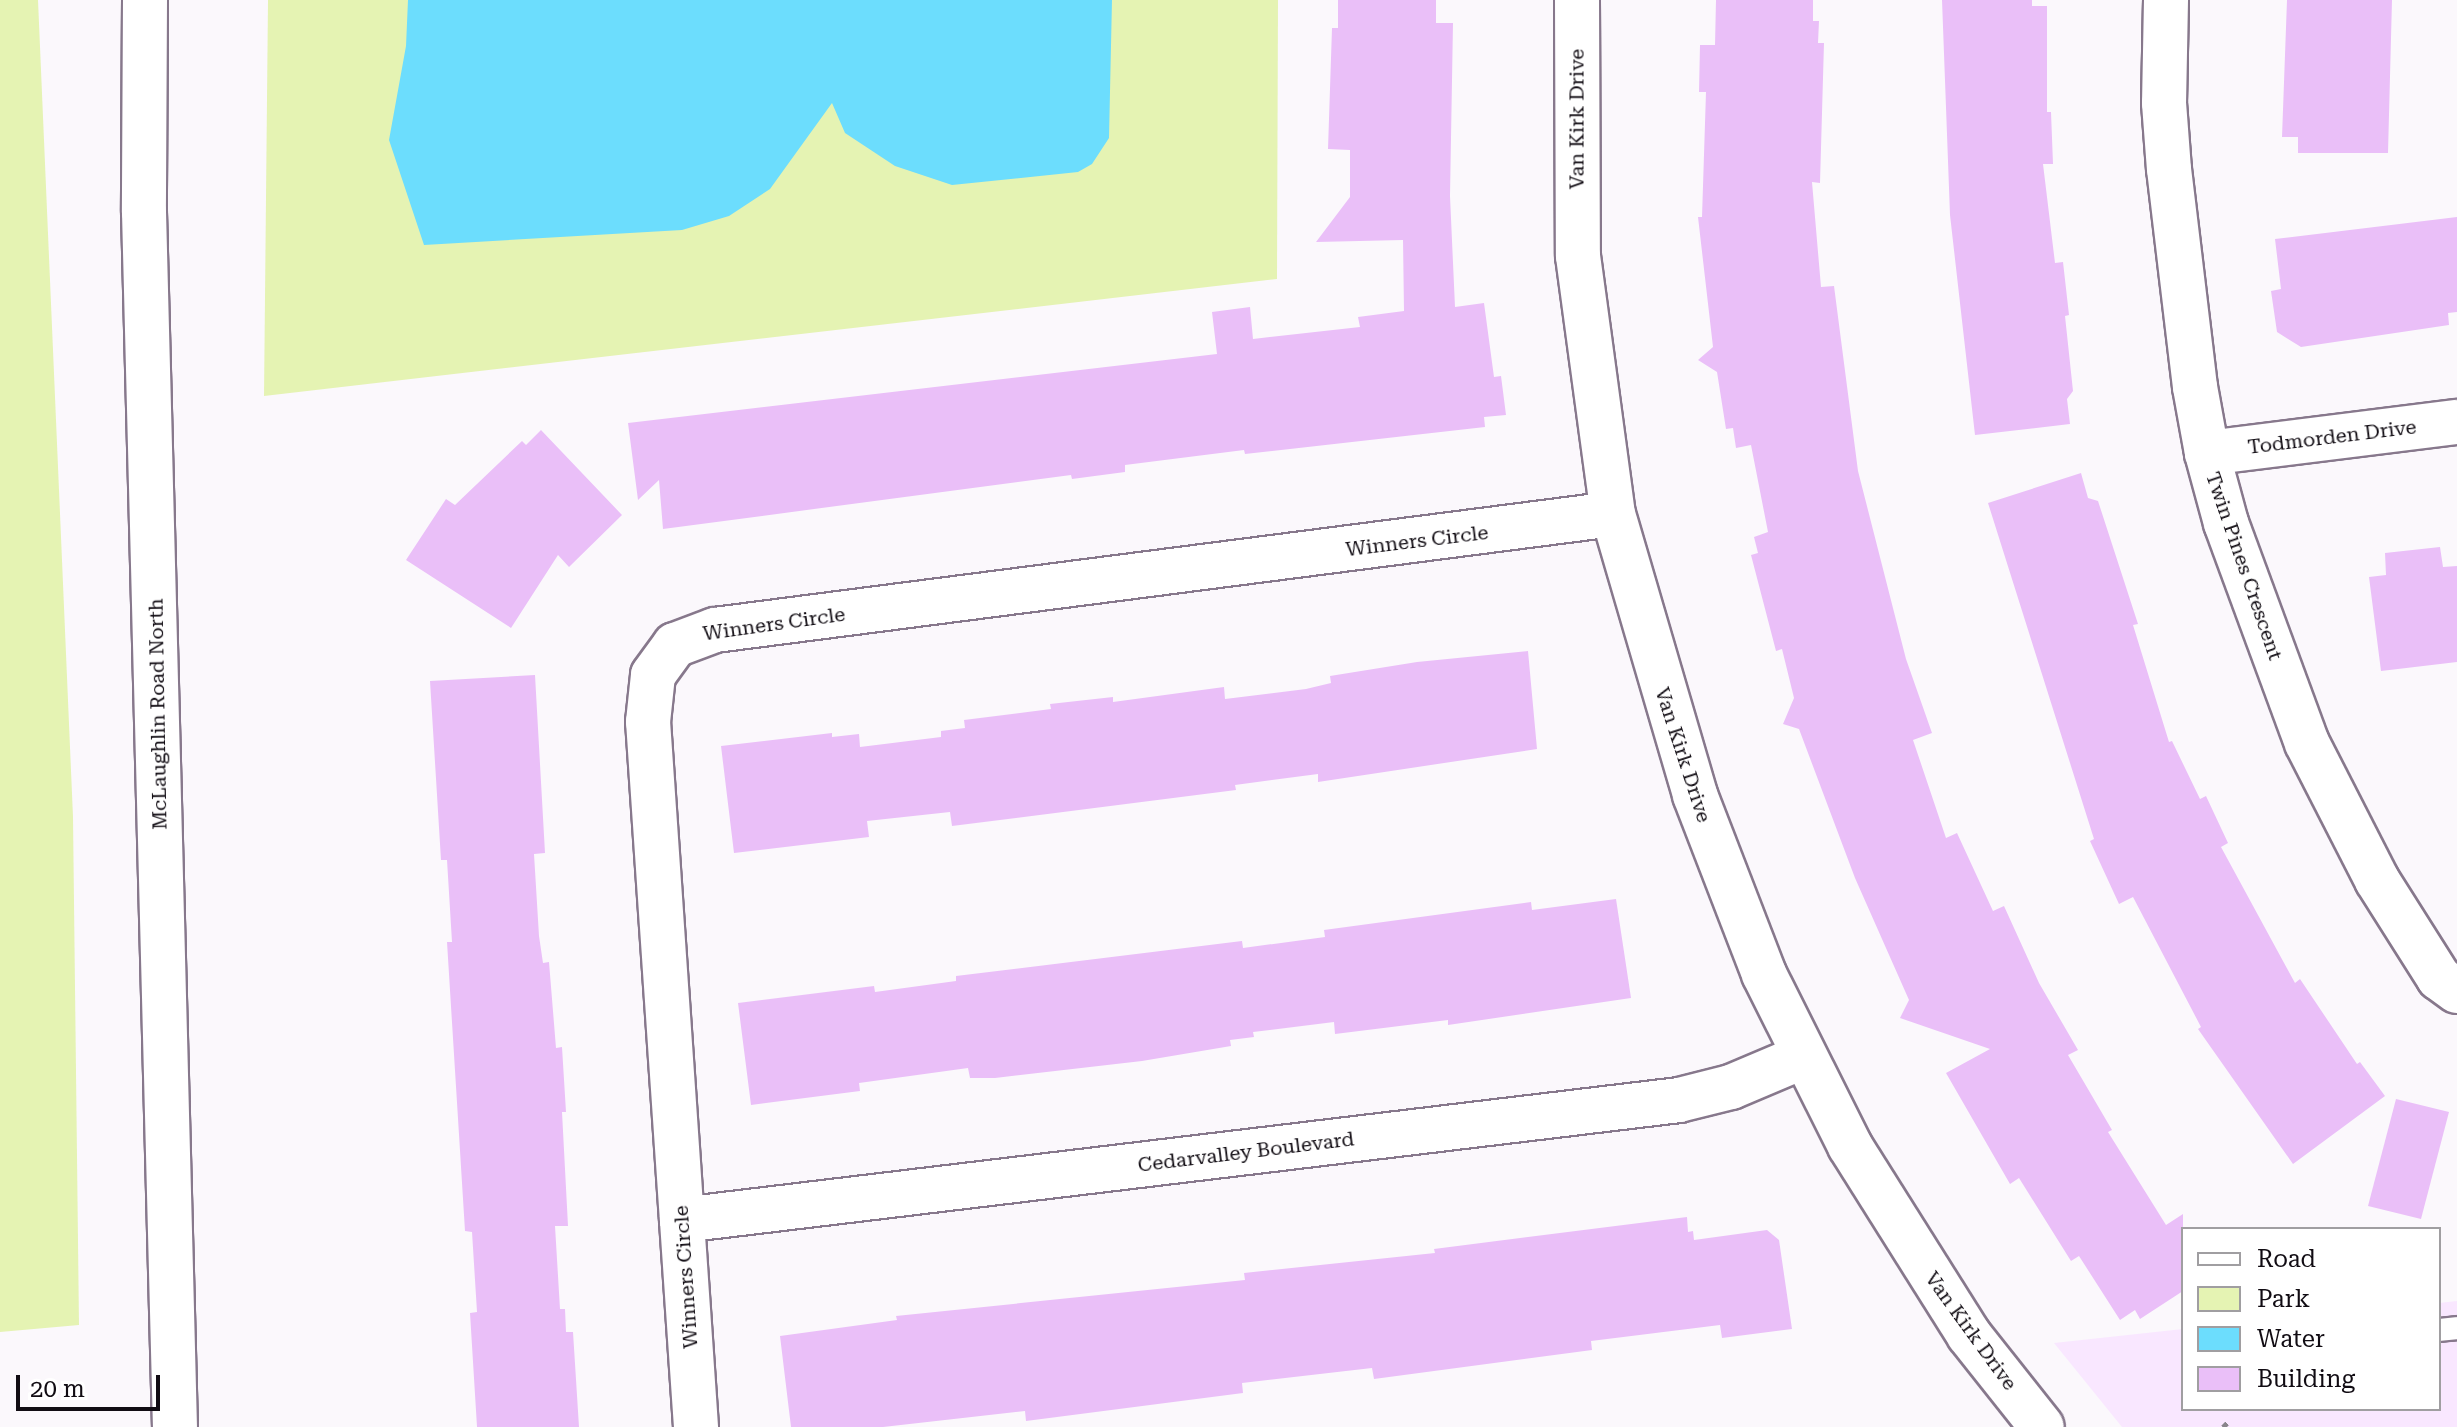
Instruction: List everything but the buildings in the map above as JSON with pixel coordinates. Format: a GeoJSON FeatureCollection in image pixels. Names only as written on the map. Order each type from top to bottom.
{"type":"FeatureCollection","features":[{"type":"Feature","properties":{"kind":"street","name":"McLaughlin Road North"},"geometry":{"type":"LineString","coordinates":[[145,0],[144,212],[175,1427]]}},
{"type":"Feature","properties":{"kind":"street","name":"Van Kirk Drive"},"geometry":{"type":"LineString","coordinates":[[1577,0],[1578,256],[1613,514],[1664,700],[1695,795],[1764,974],[1850,1146],[1969,1335],[2042,1427]]}},
{"type":"Feature","properties":{"kind":"street","name":"Twin Pines Crescent"},"geometry":{"type":"LineString","coordinates":[[2166,0],[2164,103],[2169,169],[2195,387],[2207,453],[2226,523],[2307,743],[2377,880],[2439,978],[2457,991]]}},
{"type":"Feature","properties":{"kind":"street","name":"Todmorden Drive"},"geometry":{"type":"LineString","coordinates":[[2207,453],[2457,422]]}},
{"type":"Feature","properties":{"kind":"street","name":"Winners Circle"},"geometry":{"type":"LineString","coordinates":[[696,1427],[648,722],[648,698],[653,675],[675,645],[715,630],[1613,514]]}},
{"type":"Feature","properties":{"kind":"street","name":"Cedarvalley Boulevard"},"geometry":{"type":"LineString","coordinates":[[682,1220],[1679,1100],[1731,1087],[1804,1056]]}},
{"type":"Feature","properties":{"kind":"shaded area"},"geometry":{"type":"Polygon","coordinates":[[[2457,1301],[2457,1427],[2122,1427],[2054,1343],[2181,1329],[2181,1411],[2441,1411],[2441,1303],[2457,1301]]]}},
{"type":"Feature","properties":{"kind":"green space"},"geometry":{"type":"Polygon","coordinates":[[[0,0],[38,0],[73,817],[79,1325],[0,1332],[0,0]]]}},
{"type":"Feature","properties":{"kind":"green space"},"geometry":{"type":"Polygon","coordinates":[[[268,0],[1278,0],[1277,279],[264,396],[268,0]]]}},
{"type":"Feature","properties":{"kind":"water"},"geometry":{"type":"Polygon","coordinates":[[[408,0],[1112,0],[1109,138],[1092,164],[1078,172],[952,185],[895,166],[845,133],[832,103],[770,189],[729,216],[682,230],[424,245],[389,140],[406,46],[408,0]]]}}]}
